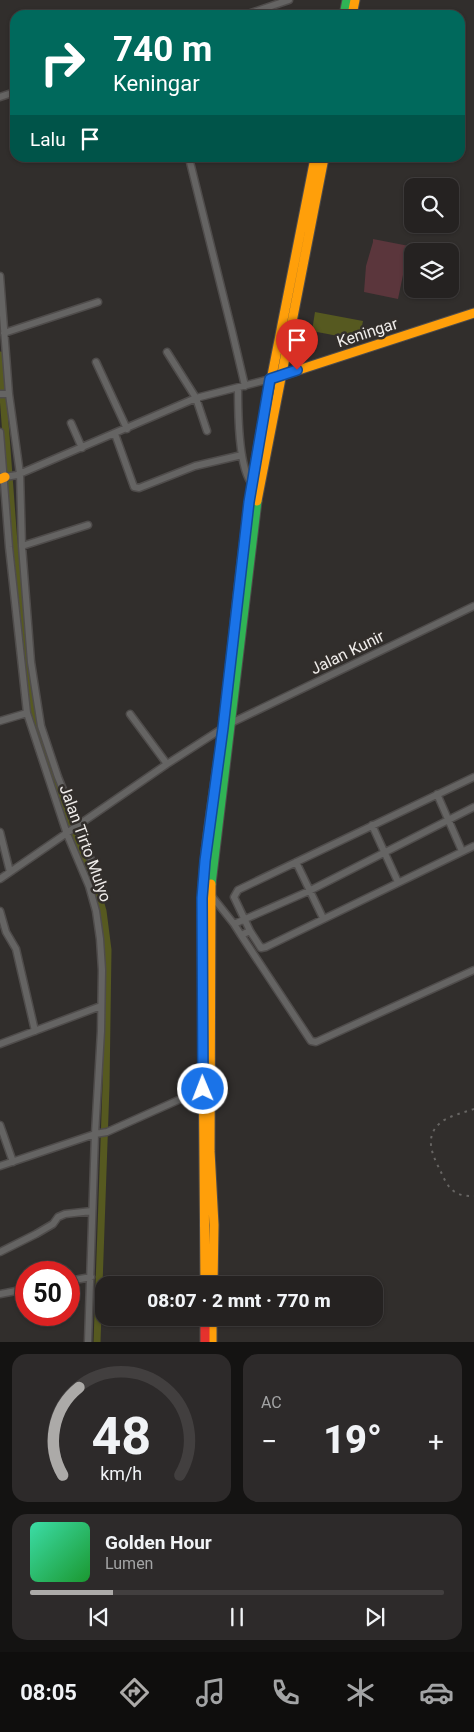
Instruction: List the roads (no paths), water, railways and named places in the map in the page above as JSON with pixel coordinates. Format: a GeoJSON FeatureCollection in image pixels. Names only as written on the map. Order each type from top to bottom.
{"type":"FeatureCollection","features":[{"type":"Feature","properties":{"kind":"main road"},"geometry":{"type":"LineString","coordinates":[[206,1276],[210,1225],[210,895],[231,723],[255,485],[280,376],[302,250],[314,162]]}},
{"type":"Feature","properties":{"kind":"main road"},"geometry":{"type":"LineString","coordinates":[[213,1276],[203,1152],[203,880],[270,379],[319,190],[323,162]]}},
{"type":"Feature","properties":{"kind":"main road","name":"Keningar"},"geometry":{"type":"LineString","coordinates":[[270,379],[474,313]]}},
{"type":"Feature","properties":{"kind":"main road"},"geometry":{"type":"LineString","coordinates":[[205,1326],[205,1342]]}},
{"type":"Feature","properties":{"kind":"main road"},"geometry":{"type":"LineString","coordinates":[[212,1326],[212,1342]]}},
{"type":"Feature","properties":{"kind":"street"},"geometry":{"type":"LineString","coordinates":[[260,10],[289,0]]}},
{"type":"Feature","properties":{"kind":"street"},"geometry":{"type":"LineString","coordinates":[[189,162],[230,322],[241,387],[242,455],[245,472],[255,485]]}},
{"type":"Feature","properties":{"kind":"street"},"geometry":{"type":"LineString","coordinates":[[0,276],[4,333],[5,394],[18,475],[31,662],[41,726],[58,777],[103,890]]}},
{"type":"Feature","properties":{"kind":"street"},"geometry":{"type":"LineString","coordinates":[[4,333],[98,302]]}},
{"type":"Feature","properties":{"kind":"street"},"geometry":{"type":"LineString","coordinates":[[167,352],[196,398],[207,430]]}},
{"type":"Feature","properties":{"kind":"street"},"geometry":{"type":"LineString","coordinates":[[96,362],[127,429]]}},
{"type":"Feature","properties":{"kind":"street"},"geometry":{"type":"LineString","coordinates":[[3,478],[18,475],[196,398],[270,379]]}},
{"type":"Feature","properties":{"kind":"street"},"geometry":{"type":"LineString","coordinates":[[71,423],[82,448]]}},
{"type":"Feature","properties":{"kind":"street","name":"Jalan Tirto Mulyo"},"geometry":{"type":"LineString","coordinates":[[0,432],[27,713],[89,886],[96,911],[101,947],[101,1006],[88,1342]]}},
{"type":"Feature","properties":{"kind":"street"},"geometry":{"type":"LineString","coordinates":[[115,434],[134,487],[139,488],[195,466],[242,455]]}},
{"type":"Feature","properties":{"kind":"street"},"geometry":{"type":"LineString","coordinates":[[22,546],[88,525]]}},
{"type":"Feature","properties":{"kind":"street","name":"Jalan Kunir"},"geometry":{"type":"LineString","coordinates":[[231,723],[474,606]]}},
{"type":"Feature","properties":{"kind":"street"},"geometry":{"type":"LineString","coordinates":[[0,721],[27,713]]}},
{"type":"Feature","properties":{"kind":"street"},"geometry":{"type":"LineString","coordinates":[[130,714],[167,764]]}},
{"type":"Feature","properties":{"kind":"street"},"geometry":{"type":"LineString","coordinates":[[0,878],[223,728]]}},
{"type":"Feature","properties":{"kind":"street"},"geometry":{"type":"LineString","coordinates":[[474,777],[238,890],[234,897],[258,946],[264,948],[474,846]]}},
{"type":"Feature","properties":{"kind":"street"},"geometry":{"type":"LineString","coordinates":[[437,794],[462,851]]}},
{"type":"Feature","properties":{"kind":"street"},"geometry":{"type":"LineString","coordinates":[[234,924],[309,891],[474,807]]}},
{"type":"Feature","properties":{"kind":"street"},"geometry":{"type":"LineString","coordinates":[[372,825],[398,882]]}},
{"type":"Feature","properties":{"kind":"street"},"geometry":{"type":"LineString","coordinates":[[0,832],[10,872]]}},
{"type":"Feature","properties":{"kind":"street"},"geometry":{"type":"LineString","coordinates":[[296,862],[323,918]]}},
{"type":"Feature","properties":{"kind":"street"},"geometry":{"type":"LineString","coordinates":[[210,895],[234,924],[311,1041],[316,1042],[474,970]]}},
{"type":"Feature","properties":{"kind":"street"},"geometry":{"type":"LineString","coordinates":[[0,911],[6,932],[16,948],[34,1030]]}},
{"type":"Feature","properties":{"kind":"street"},"geometry":{"type":"LineString","coordinates":[[241,935],[250,931]]}},
{"type":"Feature","properties":{"kind":"street"},"geometry":{"type":"LineString","coordinates":[[0,1044],[101,1006]]}},
{"type":"Feature","properties":{"kind":"street"},"geometry":{"type":"LineString","coordinates":[[0,1166],[107,1132],[203,1089]]}},
{"type":"Feature","properties":{"kind":"street"},"geometry":{"type":"LineString","coordinates":[[0,1125],[13,1162]]}},
{"type":"Feature","properties":{"kind":"street"},"geometry":{"type":"LineString","coordinates":[[0,1252],[53,1224],[58,1217],[65,1214],[92,1211]]}},
{"type":"Feature","properties":{"kind":"street"},"geometry":{"type":"LineString","coordinates":[[80,1279],[91,1277]]}},
{"type":"Feature","properties":{"kind":"street"},"geometry":{"type":"LineString","coordinates":[[0,1294],[15,1291]]}},
{"type":"Feature","properties":{"kind":"waterway"},"geometry":{"type":"LineString","coordinates":[[0,355],[14,543]]}},
{"type":"Feature","properties":{"kind":"waterway"},"geometry":{"type":"LineString","coordinates":[[14,540],[30,694],[35,722],[48,765],[69,821],[92,873],[103,911],[108,950],[106,1086],[97,1342]]}},
{"type":"Feature","properties":{"kind":"railway"},"geometry":{"type":"LineString","coordinates":[[474,1109],[442,1121],[434,1129],[431,1141],[435,1159],[450,1188],[460,1194],[474,1196]]}}]}
